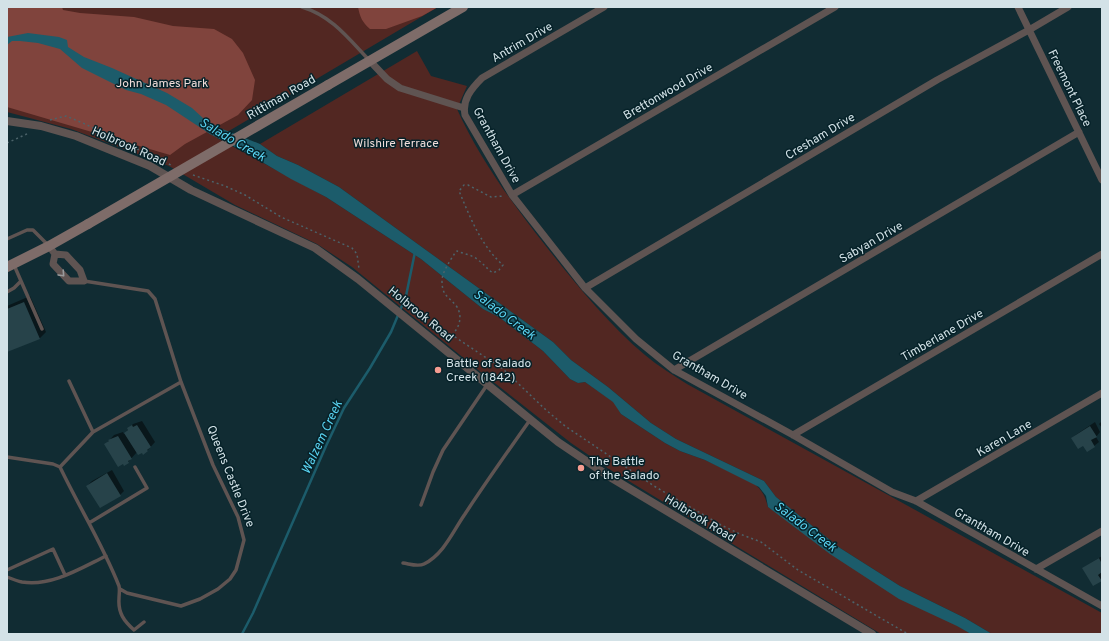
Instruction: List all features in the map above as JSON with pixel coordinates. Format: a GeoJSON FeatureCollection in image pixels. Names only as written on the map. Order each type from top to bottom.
{"type":"FeatureCollection","features":[{"type":"Feature","properties":{"kind":"main road","name":"Rittiman Road"},"geometry":{"type":"LineString","coordinates":[[10,265],[52,250],[88,224],[463,7]]}},
{"type":"Feature","properties":{"kind":"street","name":"Antrim Drive"},"geometry":{"type":"LineString","coordinates":[[464,108],[469,93],[482,78],[604,7]]}},
{"type":"Feature","properties":{"kind":"street","name":"Brettonwood Drive"},"geometry":{"type":"LineString","coordinates":[[512,195],[835,7]]}},
{"type":"Feature","properties":{"kind":"street","name":"Freemont Place"},"geometry":{"type":"LineString","coordinates":[[1018,7],[1102,180]]}},
{"type":"Feature","properties":{"kind":"street","name":"Cresham Drive"},"geometry":{"type":"LineString","coordinates":[[585,288],[937,80],[1068,7]]}},
{"type":"Feature","properties":{"kind":"street","name":"Grantham Drive"},"geometry":{"type":"LineString","coordinates":[[370,61],[393,84],[400,88],[464,108],[465,116],[512,195],[585,288],[636,339],[674,370],[793,435],[892,492],[916,501],[1102,606]]}},
{"type":"Feature","properties":{"kind":"street","name":"Holbrook Road"},"geometry":{"type":"LineString","coordinates":[[7,121],[40,126],[76,136],[150,166],[191,190],[315,248],[340,265],[377,294],[558,442],[610,477],[872,634]]}},
{"type":"Feature","properties":{"kind":"street","name":"Sabyan Drive"},"geometry":{"type":"LineString","coordinates":[[674,370],[1080,132]]}},
{"type":"Feature","properties":{"kind":"street","name":"Queens Castle Drive"},"geometry":{"type":"LineString","coordinates":[[52,250],[53,264],[69,281],[84,281]]}},
{"type":"Feature","properties":{"kind":"street"},"geometry":{"type":"LineString","coordinates":[[52,250],[66,255],[80,270],[84,281]]}},
{"type":"Feature","properties":{"kind":"street","name":"Timberlane Drive"},"geometry":{"type":"LineString","coordinates":[[793,435],[1102,254]]}},
{"type":"Feature","properties":{"kind":"street","name":"Karen Lane"},"geometry":{"type":"LineString","coordinates":[[916,501],[1102,393]]}},
{"type":"Feature","properties":{"kind":"street"},"geometry":{"type":"LineString","coordinates":[[1036,569],[1102,531]]}},
{"type":"Feature","properties":{"kind":"lane"},"geometry":{"type":"LineString","coordinates":[[302,7],[317,13],[336,25],[370,61]]}},
{"type":"Feature","properties":{"kind":"lane"},"geometry":{"type":"LineString","coordinates":[[7,239],[26,230],[33,230],[52,250]]}},
{"type":"Feature","properties":{"kind":"lane"},"geometry":{"type":"LineString","coordinates":[[10,265],[21,281],[42,329]]}},
{"type":"Feature","properties":{"kind":"lane"},"geometry":{"type":"LineString","coordinates":[[7,292],[21,281]]}},
{"type":"Feature","properties":{"kind":"lane","name":"Queens Castle Drive"},"geometry":{"type":"LineString","coordinates":[[84,281],[148,291],[156,299],[181,382],[213,465],[238,518],[244,540],[236,570],[230,579],[218,589],[188,604],[181,606],[127,593],[120,589]]}},
{"type":"Feature","properties":{"kind":"lane"},"geometry":{"type":"LineString","coordinates":[[69,381],[93,432]]}},
{"type":"Feature","properties":{"kind":"lane"},"geometry":{"type":"LineString","coordinates":[[60,467],[93,432],[181,382]]}},
{"type":"Feature","properties":{"kind":"lane"},"geometry":{"type":"LineString","coordinates":[[421,505],[443,450],[488,384]]}},
{"type":"Feature","properties":{"kind":"lane"},"geometry":{"type":"LineString","coordinates":[[404,562],[414,565],[424,564],[434,556],[451,537],[463,516],[530,419]]}},
{"type":"Feature","properties":{"kind":"lane"},"geometry":{"type":"LineString","coordinates":[[7,457],[53,464],[60,467],[106,556],[120,589],[118,607],[124,620],[134,630],[144,622]]}},
{"type":"Feature","properties":{"kind":"lane"},"geometry":{"type":"LineString","coordinates":[[88,523],[147,488],[135,467]]}},
{"type":"Feature","properties":{"kind":"lane"},"geometry":{"type":"LineString","coordinates":[[7,570],[53,549],[65,575]]}},
{"type":"Feature","properties":{"kind":"lane"},"geometry":{"type":"LineString","coordinates":[[7,577],[20,582],[30,583],[50,580],[65,575],[106,556]]}},
{"type":"Feature","properties":{"kind":"path"},"geometry":{"type":"LineString","coordinates":[[166,162],[173,165]]}},
{"type":"Feature","properties":{"kind":"path"},"geometry":{"type":"LineString","coordinates":[[194,175],[245,195],[281,216],[352,248],[357,254],[358,267],[360,271]]}},
{"type":"Feature","properties":{"kind":"path"},"geometry":{"type":"LineString","coordinates":[[452,335],[458,329],[460,322],[458,308],[447,298],[444,293],[442,276],[457,251],[478,259],[488,270],[493,273],[499,270],[503,265],[485,243],[473,222],[459,191],[464,185],[468,185],[491,197],[512,195]]}},
{"type":"Feature","properties":{"kind":"path"},"geometry":{"type":"LineString","coordinates":[[436,331],[452,335],[503,369],[565,426],[654,486],[721,525],[761,542],[798,570],[908,634]]}},
{"type":"Feature","properties":{"kind":"green space"},"geometry":{"type":"Polygon","coordinates":[[[7,7],[438,7],[217,138],[326,197],[421,259],[483,309],[499,317],[543,351],[570,379],[578,383],[585,382],[614,402],[621,414],[680,451],[705,460],[752,482],[763,493],[768,507],[971,634],[881,634],[609,469],[571,443],[352,267],[317,244],[235,205],[169,166],[71,129],[7,112],[7,7]]]}},
{"type":"Feature","properties":{"kind":"green space","name":"John James Park"},"geometry":{"type":"Polygon","coordinates":[[[7,7],[62,7],[63,10],[80,13],[134,17],[173,26],[214,29],[232,39],[243,53],[255,80],[252,100],[238,115],[185,144],[170,155],[7,107],[7,7]]]}},
{"type":"Feature","properties":{"kind":"green space"},"geometry":{"type":"Polygon","coordinates":[[[358,7],[438,7],[422,16],[386,29],[370,29],[362,19],[358,7]]]}},
{"type":"Feature","properties":{"kind":"green space","name":"Wilshire Terrace"},"geometry":{"type":"Polygon","coordinates":[[[417,51],[431,76],[467,86],[457,109],[475,145],[497,180],[556,259],[580,288],[605,317],[645,355],[660,367],[687,384],[1102,613],[1102,634],[992,634],[965,618],[900,586],[840,548],[776,497],[764,481],[676,439],[651,423],[608,387],[571,360],[553,342],[339,187],[298,165],[277,156],[260,144],[417,51]]]}},
{"type":"Feature","properties":{"kind":"water","name":"Salado Creek"},"geometry":{"type":"Polygon","coordinates":[[[28,33],[59,37],[67,40],[68,47],[84,57],[167,93],[192,108],[204,119],[220,128],[260,144],[277,156],[298,165],[339,187],[553,342],[571,360],[608,387],[651,423],[676,439],[764,481],[776,497],[840,548],[900,586],[965,618],[992,634],[971,634],[899,599],[830,554],[768,507],[766,496],[759,487],[705,460],[680,451],[621,414],[613,402],[585,382],[578,383],[570,379],[543,351],[499,317],[483,309],[421,259],[326,197],[210,134],[166,105],[141,94],[126,90],[82,68],[60,49],[38,43],[20,41],[12,41],[7,45],[7,37],[28,33]]]}},
{"type":"Feature","properties":{"kind":"building"},"geometry":{"type":"Polygon","coordinates":[[[24,302],[40,339],[7,352],[7,309],[24,302]]]}},
{"type":"Feature","properties":{"kind":"building"},"geometry":{"type":"Polygon","coordinates":[[[132,425],[133,427],[137,425],[151,447],[143,455],[142,453],[138,455],[124,433],[128,430],[127,428],[132,425]]]}},
{"type":"Feature","properties":{"kind":"building"},"geometry":{"type":"Polygon","coordinates":[[[1090,426],[1097,437],[1091,440],[1095,447],[1087,452],[1083,446],[1078,449],[1071,438],[1090,426]]]}},
{"type":"Feature","properties":{"kind":"building"},"geometry":{"type":"Polygon","coordinates":[[[118,436],[132,459],[124,466],[123,464],[118,467],[104,444],[109,441],[108,440],[118,436]]]}},
{"type":"Feature","properties":{"kind":"building"},"geometry":{"type":"Polygon","coordinates":[[[107,473],[121,496],[100,508],[86,486],[107,473]]]}},
{"type":"Feature","properties":{"kind":"building"},"geometry":{"type":"Polygon","coordinates":[[[1099,558],[1102,564],[1102,572],[1098,575],[1102,581],[1093,586],[1082,568],[1099,558]]]}},
{"type":"Feature","properties":{"kind":"waterway","name":"Walzem Creek"},"geometry":{"type":"LineString","coordinates":[[242,634],[253,613],[344,408],[391,332],[406,296],[415,252]]}},
{"type":"Feature","properties":{"kind":"place","name":"Battle of Salado Creek (1842)"},"geometry":{"type":"Point","coordinates":[438,370]}},
{"type":"Feature","properties":{"kind":"place","name":"The Battle of the Salado"},"geometry":{"type":"Point","coordinates":[581,468]}}]}
